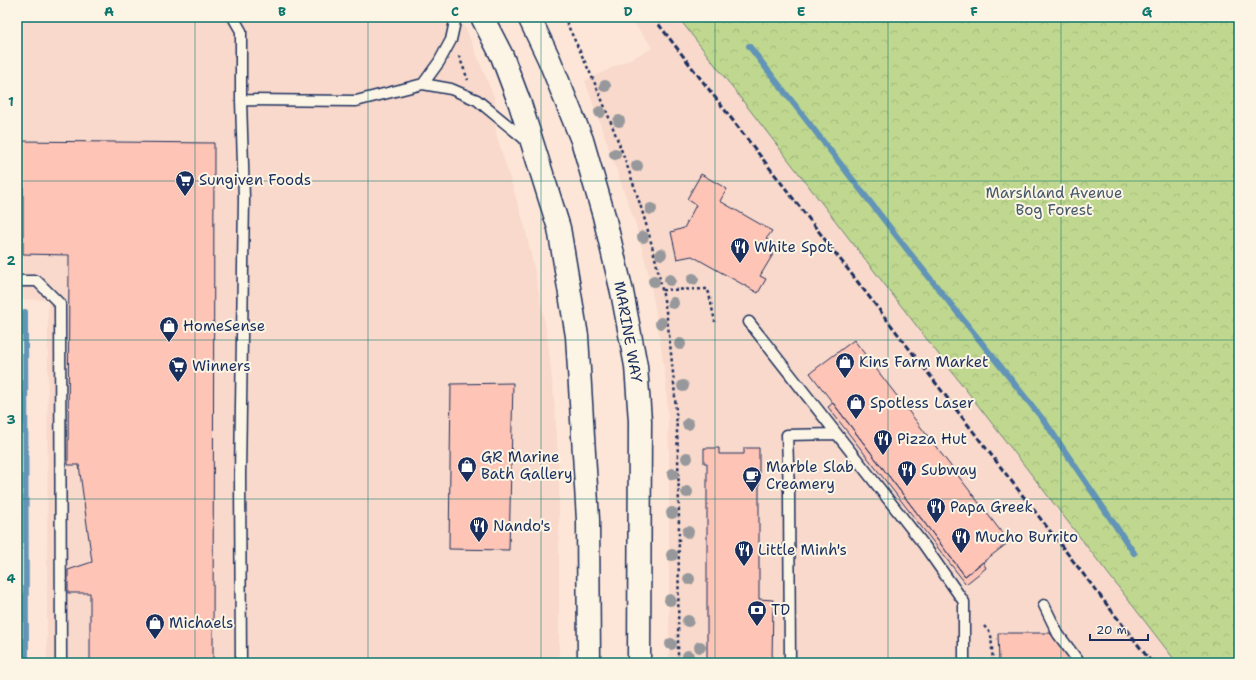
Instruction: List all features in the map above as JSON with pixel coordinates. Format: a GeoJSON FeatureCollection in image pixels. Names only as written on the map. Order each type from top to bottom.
{"type":"FeatureCollection","features":[{"type":"Feature","properties":{"kind":"main road"},"geometry":{"type":"LineString","coordinates":[[482,17],[502,56],[520,104],[559,228],[577,336],[588,520],[589,663]]}},
{"type":"Feature","properties":{"kind":"main road","name":"MARINE WAY"},"geometry":{"type":"LineString","coordinates":[[529,17],[550,59],[582,140],[604,216],[620,285],[636,366],[640,421],[639,663]]}},
{"type":"Feature","properties":{"kind":"lane"},"geometry":{"type":"LineString","coordinates":[[234,17],[241,30],[241,100],[244,198],[240,475],[241,663]]}},
{"type":"Feature","properties":{"kind":"lane"},"geometry":{"type":"LineString","coordinates":[[423,84],[439,62],[451,40],[456,17]]}},
{"type":"Feature","properties":{"kind":"lane"},"geometry":{"type":"LineString","coordinates":[[241,100],[356,101],[423,84],[452,89],[477,100],[532,145]]}},
{"type":"Feature","properties":{"kind":"lane"},"geometry":{"type":"LineString","coordinates":[[17,281],[37,281],[60,304],[61,663]]}},
{"type":"Feature","properties":{"kind":"lane"},"geometry":{"type":"LineString","coordinates":[[749,322],[924,545],[964,602],[964,663]]}},
{"type":"Feature","properties":{"kind":"lane"},"geometry":{"type":"LineString","coordinates":[[790,663],[787,435],[836,434]]}},
{"type":"Feature","properties":{"kind":"lane"},"geometry":{"type":"LineString","coordinates":[[1044,605],[1058,634],[1079,662]]}},
{"type":"Feature","properties":{"kind":"path"},"geometry":{"type":"LineString","coordinates":[[457,52],[471,87]]}},
{"type":"Feature","properties":{"kind":"path"},"geometry":{"type":"LineString","coordinates":[[662,290],[708,289],[715,322]]}},
{"type":"Feature","properties":{"kind":"path"},"geometry":{"type":"LineString","coordinates":[[984,626],[991,634],[992,663]]}},
{"type":"Feature","properties":{"kind":"shaded area"},"geometry":{"type":"Polygon","coordinates":[[[17,17],[454,17],[466,29],[495,100],[496,134],[524,224],[547,334],[554,399],[559,472],[559,663],[47,663],[48,300],[17,299],[17,17]]]}},
{"type":"Feature","properties":{"kind":"shaded area"},"geometry":{"type":"Polygon","coordinates":[[[629,17],[678,17],[1177,663],[669,663],[668,416],[666,383],[656,312],[648,272],[635,222],[585,81],[653,48],[629,17]]]}},
{"type":"Feature","properties":{"kind":"green space","name":"Marshland Avenue Bog Forest"},"geometry":{"type":"Polygon","coordinates":[[[678,17],[1239,17],[1239,663],[1177,663],[678,17]]]}},
{"type":"Feature","properties":{"kind":"building"},"geometry":{"type":"Polygon","coordinates":[[[17,141],[214,143],[213,663],[90,663],[90,593],[68,593],[68,570],[92,562],[79,465],[68,465],[69,255],[23,254],[23,184],[17,184],[17,141]]]}},
{"type":"Feature","properties":{"kind":"building"},"geometry":{"type":"Polygon","coordinates":[[[701,174],[727,189],[720,201],[772,231],[766,239],[778,246],[760,276],[766,279],[758,293],[692,256],[677,259],[671,232],[684,228],[696,205],[687,199],[701,174]]]}},
{"type":"Feature","properties":{"kind":"building"},"geometry":{"type":"Polygon","coordinates":[[[854,340],[1009,542],[965,576],[810,373],[854,340]]]}},
{"type":"Feature","properties":{"kind":"building"},"geometry":{"type":"Polygon","coordinates":[[[513,383],[509,550],[449,549],[451,384],[513,383]]]}},
{"type":"Feature","properties":{"kind":"building"},"geometry":{"type":"Polygon","coordinates":[[[833,403],[965,576],[983,562],[986,568],[966,584],[828,407],[833,403]]]}},
{"type":"Feature","properties":{"kind":"building"},"geometry":{"type":"Polygon","coordinates":[[[704,448],[719,448],[719,454],[744,454],[744,448],[759,448],[759,599],[773,600],[772,663],[707,661],[707,463],[704,463],[704,448]]]}},
{"type":"Feature","properties":{"kind":"building"},"geometry":{"type":"Polygon","coordinates":[[[998,633],[1050,633],[1074,663],[999,663],[998,633]]]}},
{"type":"Feature","properties":{"kind":"waterway"},"geometry":{"type":"LineString","coordinates":[[749,46],[909,252],[1045,422],[1134,553]]}},
{"type":"Feature","properties":{"kind":"waterway"},"geometry":{"type":"LineString","coordinates":[[25,312],[26,663]]}},
{"type":"Feature","properties":{"kind":"railway"},"geometry":{"type":"LineString","coordinates":[[653,17],[1152,663]]}},
{"type":"Feature","properties":{"kind":"place","name":"Sungiven Foods"},"geometry":{"type":"Point","coordinates":[185,197]}},
{"type":"Feature","properties":{"kind":"place","name":"White Spot"},"geometry":{"type":"Point","coordinates":[740,264]}},
{"type":"Feature","properties":{"kind":"place","name":"HomeSense"},"geometry":{"type":"Point","coordinates":[169,343]}},
{"type":"Feature","properties":{"kind":"place","name":"Kins Farm Market"},"geometry":{"type":"Point","coordinates":[845,379]}},
{"type":"Feature","properties":{"kind":"place","name":"Winners"},"geometry":{"type":"Point","coordinates":[178,383]}},
{"type":"Feature","properties":{"kind":"place","name":"Spotless Laser"},"geometry":{"type":"Point","coordinates":[856,420]}},
{"type":"Feature","properties":{"kind":"place","name":"Pizza Hut"},"geometry":{"type":"Point","coordinates":[883,456]}},
{"type":"Feature","properties":{"kind":"place","name":"GR Marine Bath Gallery"},"geometry":{"type":"Point","coordinates":[467,483]}},
{"type":"Feature","properties":{"kind":"place","name":"Subway"},"geometry":{"type":"Point","coordinates":[907,487]}},
{"type":"Feature","properties":{"kind":"place","name":"Marble Slab Creamery"},"geometry":{"type":"Point","coordinates":[752,493]}},
{"type":"Feature","properties":{"kind":"place","name":"Papa Greek"},"geometry":{"type":"Point","coordinates":[936,524]}},
{"type":"Feature","properties":{"kind":"place","name":"Nando's"},"geometry":{"type":"Point","coordinates":[479,543]}},
{"type":"Feature","properties":{"kind":"place","name":"Mucho Burrito"},"geometry":{"type":"Point","coordinates":[961,554]}},
{"type":"Feature","properties":{"kind":"place","name":"Little Minh's"},"geometry":{"type":"Point","coordinates":[744,567]}},
{"type":"Feature","properties":{"kind":"place","name":"TD"},"geometry":{"type":"Point","coordinates":[757,627]}},
{"type":"Feature","properties":{"kind":"place","name":"Michaels"},"geometry":{"type":"Point","coordinates":[155,640]}}]}
